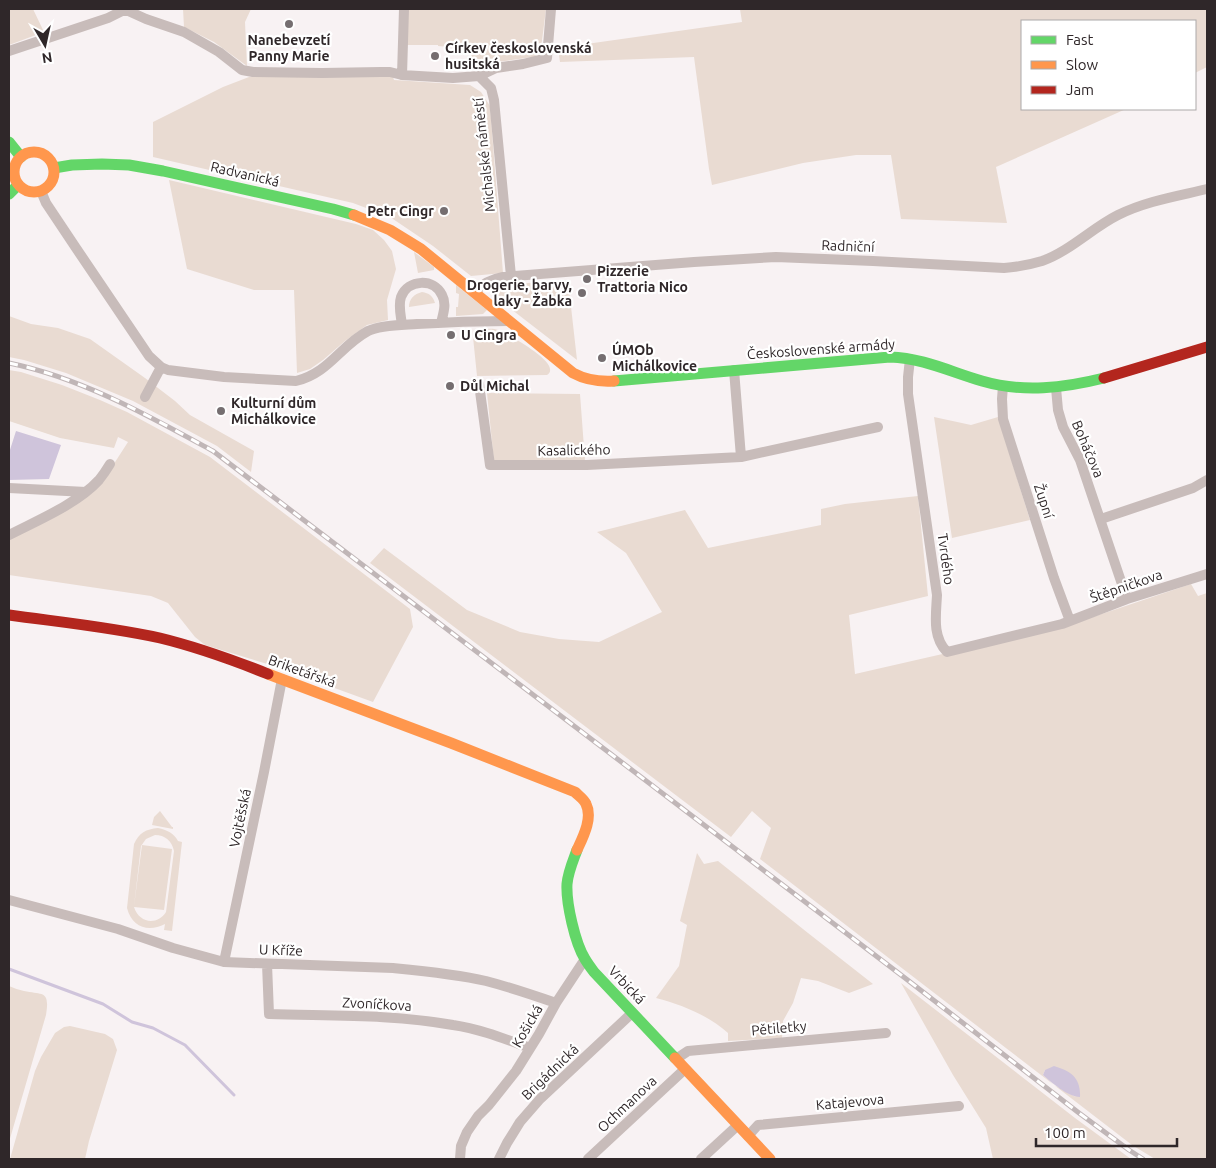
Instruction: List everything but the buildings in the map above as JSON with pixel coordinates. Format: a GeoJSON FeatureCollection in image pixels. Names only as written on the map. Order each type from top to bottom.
{"type":"FeatureCollection","features":[{"type":"Feature","properties":{"kind":"street"},"geometry":{"type":"LineString","coordinates":[[9,51],[108,18],[125,9],[146,19],[184,32],[207,44],[242,70],[322,73],[390,72],[402,75],[453,78],[479,76],[496,68],[546,58],[551,9]]}},
{"type":"Feature","properties":{"kind":"street"},"geometry":{"type":"LineString","coordinates":[[402,75],[404,9]]}},
{"type":"Feature","properties":{"kind":"street","name":"Michalské náměstí"},"geometry":{"type":"LineString","coordinates":[[479,76],[491,88],[494,100],[510,276]]}},
{"type":"Feature","properties":{"kind":"street"},"geometry":{"type":"LineString","coordinates":[[9,142],[21,157]]}},
{"type":"Feature","properties":{"kind":"street"},"geometry":{"type":"LineString","coordinates":[[28,153],[40,153],[46,156],[54,168],[52,182],[47,188],[35,193],[23,190],[18,186],[14,175],[15,164],[28,153]]}},
{"type":"Feature","properties":{"kind":"street","name":"Radvanická"},"geometry":{"type":"LineString","coordinates":[[54,168],[102,164],[129,165],[163,171],[354,214],[387,228],[422,249]]}},
{"type":"Feature","properties":{"kind":"street"},"geometry":{"type":"LineString","coordinates":[[9,194],[18,186]]}},
{"type":"Feature","properties":{"kind":"street","name":"Radniční"},"geometry":{"type":"LineString","coordinates":[[475,292],[488,282],[510,276],[694,262],[776,258],[1004,268],[1021,267],[1043,260],[1062,250],[1120,214],[1142,206],[1207,189]]}},
{"type":"Feature","properties":{"kind":"street"},"geometry":{"type":"LineString","coordinates":[[41,191],[46,203],[61,226],[149,356],[161,367],[168,370],[214,376],[296,381],[317,373],[356,339],[370,330],[402,325],[509,321]]}},
{"type":"Feature","properties":{"kind":"street","name":"Československé armády"},"geometry":{"type":"LineString","coordinates":[[422,249],[573,374],[590,381],[613,381],[891,357],[922,362],[1003,386],[1027,389],[1056,388],[1100,380],[1207,348]]}},
{"type":"Feature","properties":{"kind":"street"},"geometry":{"type":"LineString","coordinates":[[402,325],[401,296],[410,286],[422,283],[434,286],[442,296],[444,308],[441,323]]}},
{"type":"Feature","properties":{"kind":"street","name":"Tvrdého"},"geometry":{"type":"LineString","coordinates":[[910,359],[908,394],[937,596],[935,625],[940,642],[947,652],[1054,626]]}},
{"type":"Feature","properties":{"kind":"street"},"geometry":{"type":"LineString","coordinates":[[145,397],[161,367]]}},
{"type":"Feature","properties":{"kind":"street"},"geometry":{"type":"LineString","coordinates":[[734,370],[741,457]]}},
{"type":"Feature","properties":{"kind":"street","name":"Kasalického"},"geometry":{"type":"LineString","coordinates":[[479,384],[490,465],[587,465],[741,457],[878,427]]}},
{"type":"Feature","properties":{"kind":"street","name":"Župní"},"geometry":{"type":"LineString","coordinates":[[1003,386],[1003,419],[1054,578],[1070,621]]}},
{"type":"Feature","properties":{"kind":"street","name":"Boháčova"},"geometry":{"type":"LineString","coordinates":[[1056,388],[1058,410],[1063,427],[1080,460],[1128,599]]}},
{"type":"Feature","properties":{"kind":"street"},"geometry":{"type":"LineString","coordinates":[[9,535],[86,492],[100,479],[110,464]]}},
{"type":"Feature","properties":{"kind":"street"},"geometry":{"type":"LineString","coordinates":[[1101,519],[1193,488],[1207,480]]}},
{"type":"Feature","properties":{"kind":"street"},"geometry":{"type":"LineString","coordinates":[[9,488],[86,492]]}},
{"type":"Feature","properties":{"kind":"street","name":"Štěpničkova"},"geometry":{"type":"LineString","coordinates":[[1054,626],[1128,599],[1207,574]]}},
{"type":"Feature","properties":{"kind":"street","name":"Briketářská"},"geometry":{"type":"LineString","coordinates":[[9,615],[123,632],[162,639],[193,648],[397,722],[575,792]]}},
{"type":"Feature","properties":{"kind":"street","name":"Vojtěšská"},"geometry":{"type":"LineString","coordinates":[[224,962],[282,679]]}},
{"type":"Feature","properties":{"kind":"street","name":"Vrbická"},"geometry":{"type":"LineString","coordinates":[[575,792],[587,805],[589,815],[568,874],[567,885],[573,921],[585,958],[594,972],[770,1159]]}},
{"type":"Feature","properties":{"kind":"street","name":"U Kříže"},"geometry":{"type":"LineString","coordinates":[[9,900],[118,929],[173,948],[224,962],[393,968],[442,974],[491,982],[556,1003]]}},
{"type":"Feature","properties":{"kind":"street","name":"Košická"},"geometry":{"type":"LineString","coordinates":[[460,1159],[461,1146],[467,1132],[516,1070],[585,958]]}},
{"type":"Feature","properties":{"kind":"street","name":"Zvoníčkova"},"geometry":{"type":"LineString","coordinates":[[267,964],[269,1014],[421,1020],[492,1034],[530,1048]]}},
{"type":"Feature","properties":{"kind":"street","name":"Brigádnická"},"geometry":{"type":"LineString","coordinates":[[499,1159],[520,1122],[540,1099],[632,1013]]}},
{"type":"Feature","properties":{"kind":"street","name":"Pětiletky"},"geometry":{"type":"LineString","coordinates":[[676,1059],[688,1051],[886,1033]]}},
{"type":"Feature","properties":{"kind":"street","name":"Ochmanova"},"geometry":{"type":"LineString","coordinates":[[588,1159],[685,1069]]}},
{"type":"Feature","properties":{"kind":"street","name":"Katajevova"},"geometry":{"type":"LineString","coordinates":[[748,1136],[758,1125],[959,1106]]}},
{"type":"Feature","properties":{"kind":"street"},"geometry":{"type":"LineString","coordinates":[[702,1159],[738,1126]]}},
{"type":"Feature","properties":{"kind":"shaded area"},"geometry":{"type":"Polygon","coordinates":[[[9,9],[33,9],[44,32],[9,45],[9,9]]]}},
{"type":"Feature","properties":{"kind":"shaded area"},"geometry":{"type":"Polygon","coordinates":[[[183,9],[251,9],[245,22],[247,66],[214,42],[184,27],[183,9]]]}},
{"type":"Feature","properties":{"kind":"shaded area"},"geometry":{"type":"Polygon","coordinates":[[[407,9],[546,9],[540,56],[470,66],[472,49],[438,45],[407,45],[407,9]]]}},
{"type":"Feature","properties":{"kind":"shaded area"},"geometry":{"type":"Polygon","coordinates":[[[740,9],[1207,9],[1207,67],[1196,72],[1196,20],[1021,20],[1021,110],[1124,110],[996,167],[1007,223],[901,219],[891,155],[856,155],[803,163],[712,185],[694,57],[560,62],[558,48],[742,22],[740,9]]]}},
{"type":"Feature","properties":{"kind":"shaded area"},"geometry":{"type":"Polygon","coordinates":[[[392,74],[394,80],[470,85],[481,92],[490,106],[503,273],[471,276],[433,246],[390,217],[353,203],[153,157],[153,122],[223,87],[249,77],[392,74]]]}},
{"type":"Feature","properties":{"kind":"shaded area"},"geometry":{"type":"Polygon","coordinates":[[[169,180],[356,224],[373,230],[392,251],[396,269],[387,300],[388,320],[367,325],[310,369],[297,373],[294,290],[254,290],[187,269],[169,180]]]}},
{"type":"Feature","properties":{"kind":"shaded area"},"geometry":{"type":"Polygon","coordinates":[[[414,252],[434,267],[434,270],[418,273],[414,252]]]}},
{"type":"Feature","properties":{"kind":"shaded area"},"geometry":{"type":"Polygon","coordinates":[[[568,280],[577,360],[490,293],[502,285],[568,280]]]}},
{"type":"Feature","properties":{"kind":"shaded area"},"geometry":{"type":"Polygon","coordinates":[[[456,285],[487,310],[483,314],[456,316],[459,294],[456,293],[456,285]]]}},
{"type":"Feature","properties":{"kind":"shaded area"},"geometry":{"type":"Polygon","coordinates":[[[422,292],[430,295],[435,303],[409,307],[412,297],[422,292]]]}},
{"type":"Feature","properties":{"kind":"shaded area"},"geometry":{"type":"Polygon","coordinates":[[[9,316],[31,324],[58,328],[90,339],[145,378],[190,415],[254,451],[251,472],[217,446],[133,401],[66,373],[9,357],[9,316]]]}},
{"type":"Feature","properties":{"kind":"shaded area"},"geometry":{"type":"Polygon","coordinates":[[[482,329],[498,330],[532,350],[548,364],[550,370],[547,375],[477,376],[473,337],[482,329]]]}},
{"type":"Feature","properties":{"kind":"shaded area"},"geometry":{"type":"Polygon","coordinates":[[[9,370],[62,385],[100,400],[127,412],[210,457],[410,609],[413,627],[373,702],[274,666],[205,645],[195,637],[168,603],[151,596],[9,575],[9,539],[108,473],[128,442],[118,437],[114,448],[60,438],[9,421],[9,370]]]}},
{"type":"Feature","properties":{"kind":"shaded area"},"geometry":{"type":"Polygon","coordinates":[[[487,393],[580,394],[585,461],[494,461],[487,393]]]}},
{"type":"Feature","properties":{"kind":"shaded area"},"geometry":{"type":"Polygon","coordinates":[[[934,417],[971,425],[998,417],[1030,520],[952,538],[934,417]]]}},
{"type":"Feature","properties":{"kind":"shaded area"},"geometry":{"type":"Polygon","coordinates":[[[16,431],[61,445],[49,479],[9,480],[9,453],[16,431]]]}},
{"type":"Feature","properties":{"kind":"shaded area"},"geometry":{"type":"Polygon","coordinates":[[[918,496],[928,596],[849,615],[855,674],[1069,625],[1191,584],[1198,596],[1207,593],[1207,1159],[1155,1159],[1132,1145],[760,859],[771,828],[752,811],[731,837],[370,563],[384,548],[467,610],[520,632],[559,639],[599,642],[662,612],[626,553],[597,532],[685,510],[708,548],[821,525],[821,509],[845,504],[918,496]],[[1045,1070],[1043,1075],[1054,1085],[1076,1097],[1045,1070]]]}},
{"type":"Feature","properties":{"kind":"shaded area"},"geometry":{"type":"Polygon","coordinates":[[[160,811],[173,829],[152,825],[154,817],[160,811]]]}},
{"type":"Feature","properties":{"kind":"shaded area"},"geometry":{"type":"Polygon","coordinates":[[[158,828],[167,831],[178,841],[182,842],[172,931],[164,930],[165,924],[159,927],[147,928],[137,924],[129,915],[127,908],[134,844],[141,834],[158,828]],[[159,835],[146,839],[141,846],[134,906],[142,845],[172,849],[164,910],[134,907],[140,916],[148,921],[158,919],[166,912],[174,851],[170,842],[165,837],[159,835]]]}},
{"type":"Feature","properties":{"kind":"shaded area"},"geometry":{"type":"Polygon","coordinates":[[[697,853],[704,864],[718,861],[873,984],[849,993],[818,981],[801,978],[793,1003],[783,1021],[782,1038],[728,1041],[728,1033],[712,1021],[685,1007],[656,998],[679,966],[687,925],[680,921],[697,853]]]}},
{"type":"Feature","properties":{"kind":"shaded area"},"geometry":{"type":"Polygon","coordinates":[[[901,983],[1131,1159],[993,1159],[986,1128],[953,1075],[901,983]]]}},
{"type":"Feature","properties":{"kind":"shaded area"},"geometry":{"type":"Polygon","coordinates":[[[9,986],[22,991],[44,995],[47,1007],[9,1142],[9,986]]]}},
{"type":"Feature","properties":{"kind":"shaded area"},"geometry":{"type":"Polygon","coordinates":[[[70,1026],[105,1034],[113,1039],[117,1050],[85,1159],[10,1159],[35,1071],[41,1057],[55,1033],[64,1027],[70,1026]]]}},
{"type":"Feature","properties":{"kind":"shaded area"},"geometry":{"type":"Polygon","coordinates":[[[1054,1066],[1074,1076],[1079,1085],[1080,1097],[1065,1092],[1043,1075],[1045,1070],[1054,1066]]]}},
{"type":"Feature","properties":{"kind":"waterway"},"geometry":{"type":"LineString","coordinates":[[9,969],[103,1004],[132,1022],[153,1028],[185,1045],[234,1095]]}},
{"type":"Feature","properties":{"kind":"railway"},"geometry":{"type":"LineString","coordinates":[[9,363],[63,378],[89,388],[140,412],[213,451],[905,978],[1079,1113],[1143,1159]]}},
{"type":"Feature","properties":{"kind":"traffic: fast"},"geometry":{"type":"LineString","coordinates":[[9,142],[21,157]]}},
{"type":"Feature","properties":{"kind":"traffic: fast"},"geometry":{"type":"LineString","coordinates":[[54,168],[72,165],[129,165],[163,171],[354,215]]}},
{"type":"Feature","properties":{"kind":"traffic: fast"},"geometry":{"type":"LineString","coordinates":[[9,194],[18,185]]}},
{"type":"Feature","properties":{"kind":"traffic: fast"},"geometry":{"type":"LineString","coordinates":[[614,381],[890,357],[914,360],[982,381],[1013,387],[1059,387],[1104,378]]}},
{"type":"Feature","properties":{"kind":"traffic: fast"},"geometry":{"type":"LineString","coordinates":[[577,850],[568,875],[567,892],[572,923],[581,952],[594,972],[675,1058]]}},
{"type":"Feature","properties":{"kind":"traffic: slow"},"geometry":{"type":"LineString","coordinates":[[38,152],[45,155],[51,161],[54,172],[53,180],[45,189],[38,192],[30,192],[23,189],[15,180],[14,168],[17,161],[26,153],[38,152]]}},
{"type":"Feature","properties":{"kind":"traffic: slow"},"geometry":{"type":"LineString","coordinates":[[354,215],[390,230],[421,249],[573,373],[593,380],[614,381]]}},
{"type":"Feature","properties":{"kind":"traffic: slow"},"geometry":{"type":"LineString","coordinates":[[268,674],[575,792],[583,799],[588,809],[588,821],[577,850]]}},
{"type":"Feature","properties":{"kind":"traffic: slow"},"geometry":{"type":"LineString","coordinates":[[675,1058],[770,1159]]}},
{"type":"Feature","properties":{"kind":"traffic: jam"},"geometry":{"type":"LineString","coordinates":[[1104,378],[1207,347]]}},
{"type":"Feature","properties":{"kind":"traffic: jam"},"geometry":{"type":"LineString","coordinates":[[9,615],[160,638],[188,645],[268,674]]}},
{"type":"Feature","properties":{"kind":"place","name":"Nanebevzetí Panny Marie"},"geometry":{"type":"Point","coordinates":[289,24]}},
{"type":"Feature","properties":{"kind":"place","name":"Církev československá husitská"},"geometry":{"type":"Point","coordinates":[435,56]}},
{"type":"Feature","properties":{"kind":"place","name":"Petr Cingr"},"geometry":{"type":"Point","coordinates":[444,211]}},
{"type":"Feature","properties":{"kind":"place","name":"Pizzerie Trattoria Nico"},"geometry":{"type":"Point","coordinates":[587,279]}},
{"type":"Feature","properties":{"kind":"place","name":"Drogerie, barvy, laky - Žabka"},"geometry":{"type":"Point","coordinates":[582,293]}},
{"type":"Feature","properties":{"kind":"place","name":"U Cingra"},"geometry":{"type":"Point","coordinates":[451,335]}},
{"type":"Feature","properties":{"kind":"place","name":"ÚMOb Michálkovice"},"geometry":{"type":"Point","coordinates":[602,358]}},
{"type":"Feature","properties":{"kind":"place","name":"Důl Michal"},"geometry":{"type":"Point","coordinates":[450,386]}},
{"type":"Feature","properties":{"kind":"place","name":"Kulturní dům Michálkovice"},"geometry":{"type":"Point","coordinates":[221,411]}}]}
